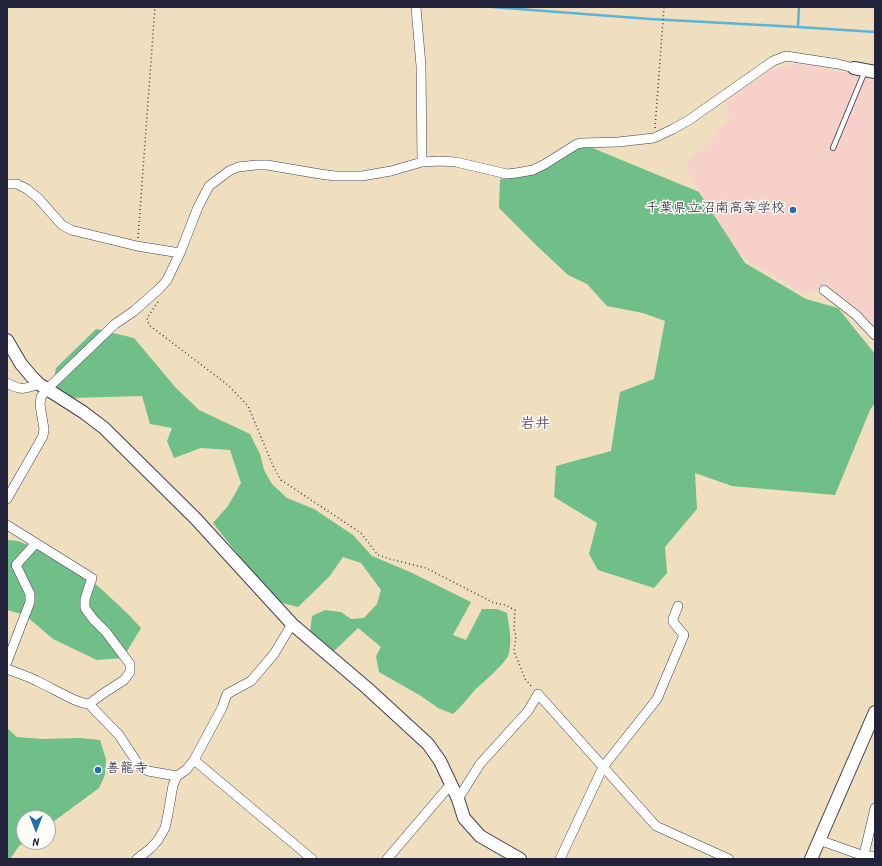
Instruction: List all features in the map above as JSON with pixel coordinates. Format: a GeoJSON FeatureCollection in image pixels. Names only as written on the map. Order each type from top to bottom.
{"type":"FeatureCollection","features":[{"type":"Feature","properties":{"kind":"street"},"geometry":{"type":"LineString","coordinates":[[416,8],[421,66],[422,162]]}},
{"type":"Feature","properties":{"kind":"street"},"geometry":{"type":"LineString","coordinates":[[7,383],[16,388],[25,389],[43,386],[115,324],[134,311],[159,289],[167,280],[180,253],[198,207],[209,186],[229,171],[238,167],[266,165],[336,176],[362,176],[391,171],[422,162],[440,161],[456,162],[507,174],[516,174],[533,170],[577,144],[654,138],[689,120],[773,61],[786,56],[865,70]]}},
{"type":"Feature","properties":{"kind":"street"},"geometry":{"type":"LineString","coordinates":[[7,184],[17,184],[28,189],[62,225],[71,230],[137,246],[180,253]]}},
{"type":"Feature","properties":{"kind":"street"},"geometry":{"type":"LineString","coordinates":[[824,290],[856,315],[875,335]]}},
{"type":"Feature","properties":{"kind":"street"},"geometry":{"type":"LineString","coordinates":[[7,340],[21,364],[32,377],[104,428],[196,519],[292,624],[367,688],[428,744],[440,761],[458,799],[464,818],[480,836],[520,859]]}},
{"type":"Feature","properties":{"kind":"street"},"geometry":{"type":"LineString","coordinates":[[7,499],[43,436],[44,429],[40,405],[43,386]]}},
{"type":"Feature","properties":{"kind":"street"},"geometry":{"type":"LineString","coordinates":[[7,525],[92,578],[85,599],[85,608],[93,619],[106,632],[130,664],[130,672],[124,680],[101,694],[90,704]]}},
{"type":"Feature","properties":{"kind":"street"},"geometry":{"type":"LineString","coordinates":[[7,662],[30,602],[30,594],[16,565],[36,543]]}},
{"type":"Feature","properties":{"kind":"street"},"geometry":{"type":"LineString","coordinates":[[560,859],[603,767],[657,699],[684,635],[673,622],[678,606]]}},
{"type":"Feature","properties":{"kind":"street"},"geometry":{"type":"LineString","coordinates":[[138,859],[158,840],[165,828],[176,776],[186,770],[194,760],[222,708],[227,694],[252,680],[274,654],[292,624]]}},
{"type":"Feature","properties":{"kind":"street"},"geometry":{"type":"LineString","coordinates":[[7,669],[36,680],[65,696],[85,704],[90,704],[118,735],[136,764],[148,771],[176,776]]}},
{"type":"Feature","properties":{"kind":"street"},"geometry":{"type":"LineString","coordinates":[[458,799],[480,764],[528,711],[538,694],[656,826],[729,859]]}},
{"type":"Feature","properties":{"kind":"street"},"geometry":{"type":"LineString","coordinates":[[811,859],[875,712]]}},
{"type":"Feature","properties":{"kind":"street"},"geometry":{"type":"LineString","coordinates":[[194,760],[312,859]]}},
{"type":"Feature","properties":{"kind":"street"},"geometry":{"type":"LineString","coordinates":[[387,859],[451,784]]}},
{"type":"Feature","properties":{"kind":"street"},"geometry":{"type":"LineString","coordinates":[[863,857],[875,808]]}},
{"type":"Feature","properties":{"kind":"street"},"geometry":{"type":"LineString","coordinates":[[819,840],[863,857],[875,856]]}},
{"type":"Feature","properties":{"kind":"lane"},"geometry":{"type":"LineString","coordinates":[[833,148],[865,70]]}},
{"type":"Feature","properties":{"kind":"path"},"geometry":{"type":"LineString","coordinates":[[137,246],[155,7]]}},
{"type":"Feature","properties":{"kind":"path"},"geometry":{"type":"LineString","coordinates":[[654,138],[664,7]]}},
{"type":"Feature","properties":{"kind":"path"},"geometry":{"type":"LineString","coordinates":[[160,298],[158,304],[148,318],[149,325],[228,385],[248,406],[274,468],[281,480],[361,533],[378,555],[390,560],[426,568],[494,603],[505,605],[515,610],[514,629],[516,636],[514,651],[525,679],[538,694]]}},
{"type":"Feature","properties":{"kind":"shaded area","name":"千葉県立沼南高等学校"},"geometry":{"type":"Polygon","coordinates":[[[798,63],[875,79],[875,327],[868,318],[831,286],[804,295],[737,253],[686,168],[691,159],[710,143],[729,118],[726,101],[769,71],[798,63]]]}},
{"type":"Feature","properties":{"kind":"green space"},"geometry":{"type":"Polygon","coordinates":[[[579,147],[590,147],[699,192],[745,263],[806,299],[838,308],[875,354],[875,403],[870,410],[835,495],[732,486],[695,473],[697,509],[665,547],[667,573],[654,588],[598,570],[589,554],[597,523],[554,497],[556,466],[611,451],[620,392],[654,379],[665,321],[643,313],[607,306],[587,284],[568,275],[499,208],[500,179],[536,174],[579,147]]]}},
{"type":"Feature","properties":{"kind":"green space"},"geometry":{"type":"Polygon","coordinates":[[[96,329],[134,338],[176,388],[199,410],[250,434],[260,454],[264,470],[272,484],[287,498],[314,509],[353,535],[372,556],[410,572],[471,602],[453,635],[466,640],[482,609],[497,609],[507,613],[510,643],[509,653],[504,662],[453,714],[438,708],[421,696],[379,672],[376,656],[381,647],[358,628],[333,652],[310,632],[312,616],[325,610],[341,612],[351,619],[364,618],[377,604],[381,590],[361,563],[343,557],[329,577],[298,607],[279,602],[244,562],[213,523],[228,506],[241,483],[230,450],[201,448],[174,458],[167,441],[172,428],[150,424],[142,396],[72,398],[53,385],[56,368],[96,329]]]}},
{"type":"Feature","properties":{"kind":"green space"},"geometry":{"type":"Polygon","coordinates":[[[7,540],[18,541],[58,557],[98,586],[127,613],[141,628],[123,658],[97,660],[53,639],[25,615],[7,610],[7,540]]]}},
{"type":"Feature","properties":{"kind":"green space"},"geometry":{"type":"Polygon","coordinates":[[[7,728],[17,737],[42,739],[80,738],[100,740],[106,759],[105,775],[99,788],[56,820],[56,810],[16,810],[16,850],[10,859],[7,859],[7,728]]]}},
{"type":"Feature","properties":{"kind":"waterway"},"geometry":{"type":"LineString","coordinates":[[492,7],[650,19],[875,32]]}},
{"type":"Feature","properties":{"kind":"waterway"},"geometry":{"type":"LineString","coordinates":[[798,27],[799,7]]}},
{"type":"Feature","properties":{"kind":"place","name":"千葉県立沼南高等学校"},"geometry":{"type":"Point","coordinates":[793,210]}},
{"type":"Feature","properties":{"kind":"place","name":"善龍寺"},"geometry":{"type":"Point","coordinates":[98,770]}},
{"type":"Feature","properties":{"kind":"district","name":"岩井"},"geometry":{"type":"Point","coordinates":[535,425]}}]}
